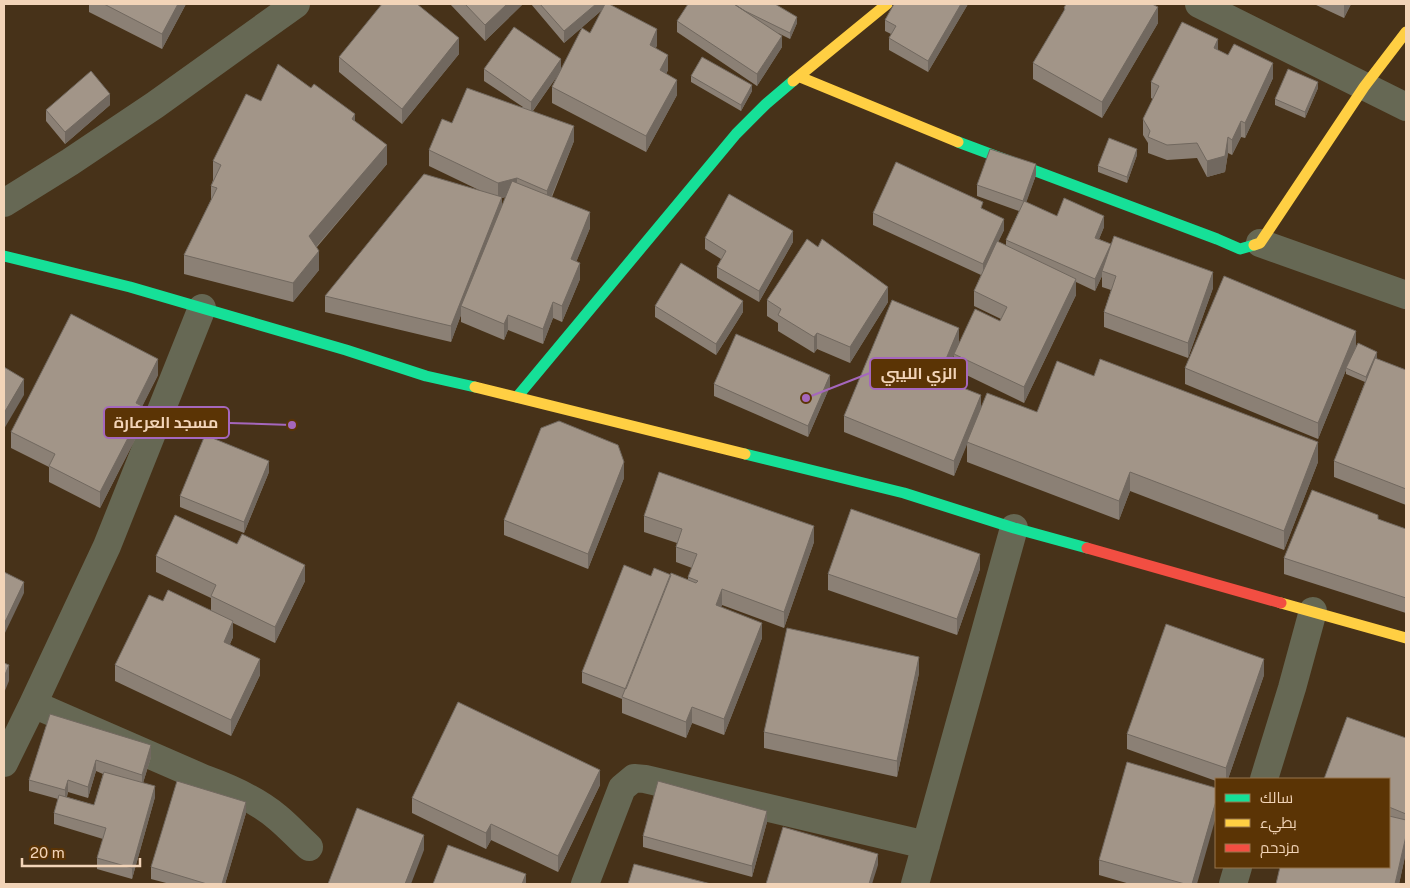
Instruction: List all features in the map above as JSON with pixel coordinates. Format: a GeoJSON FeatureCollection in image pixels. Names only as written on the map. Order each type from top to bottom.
{"type":"FeatureCollection","features":[{"type":"Feature","properties":{"kind":"main road"},"geometry":{"type":"LineString","coordinates":[[517,397],[736,134],[766,104],[886,4]]}},
{"type":"Feature","properties":{"kind":"main road"},"geometry":{"type":"LineString","coordinates":[[800,77],[960,143],[1240,249],[1260,243],[1364,87],[1406,32]]}},
{"type":"Feature","properties":{"kind":"main road"},"geometry":{"type":"LineString","coordinates":[[4,256],[130,287],[346,350],[426,376],[904,493],[1014,528],[1406,638]]}},
{"type":"Feature","properties":{"kind":"street"},"geometry":{"type":"LineString","coordinates":[[4,203],[70,162],[155,105],[296,4]]}},
{"type":"Feature","properties":{"kind":"street"},"geometry":{"type":"LineString","coordinates":[[1199,4],[1364,87],[1406,106]]}},
{"type":"Feature","properties":{"kind":"street"},"geometry":{"type":"LineString","coordinates":[[1260,243],[1406,295]]}},
{"type":"Feature","properties":{"kind":"street"},"geometry":{"type":"LineString","coordinates":[[4,763],[107,546],[202,308]]}},
{"type":"Feature","properties":{"kind":"street"},"geometry":{"type":"LineString","coordinates":[[915,884],[1014,528]]}},
{"type":"Feature","properties":{"kind":"street"},"geometry":{"type":"LineString","coordinates":[[1264,778],[1313,611]]}},
{"type":"Feature","properties":{"kind":"street"},"geometry":{"type":"LineString","coordinates":[[33,704],[224,786],[276,816],[309,846]]}},
{"type":"Feature","properties":{"kind":"street"},"geometry":{"type":"LineString","coordinates":[[585,884],[622,788],[634,778],[645,778],[926,845]]}},
{"type":"Feature","properties":{"kind":"street"},"geometry":{"type":"LineString","coordinates":[[1233,884],[1238,868]]}},
{"type":"Feature","properties":{"kind":"building"},"geometry":{"type":"Polygon","coordinates":[[[104,4],[178,4],[162,34],[104,4]]]}},
{"type":"Feature","properties":{"kind":"building"},"geometry":{"type":"Polygon","coordinates":[[[382,4],[417,4],[459,38],[402,109],[339,57],[382,4]]]}},
{"type":"Feature","properties":{"kind":"building"},"geometry":{"type":"Polygon","coordinates":[[[465,4],[507,4],[485,25],[465,4]]]}},
{"type":"Feature","properties":{"kind":"building"},"geometry":{"type":"Polygon","coordinates":[[[540,4],[596,4],[564,31],[540,4]]]}},
{"type":"Feature","properties":{"kind":"building"},"geometry":{"type":"Polygon","coordinates":[[[605,4],[609,4],[657,29],[650,45],[668,55],[660,70],[677,80],[646,136],[552,87],[582,28],[590,33],[605,4]]]}},
{"type":"Feature","properties":{"kind":"building"},"geometry":{"type":"Polygon","coordinates":[[[688,4],[734,4],[782,36],[757,74],[677,21],[688,4]]]}},
{"type":"Feature","properties":{"kind":"building"},"geometry":{"type":"Polygon","coordinates":[[[734,4],[775,4],[797,17],[790,33],[734,4]]]}},
{"type":"Feature","properties":{"kind":"building"},"geometry":{"type":"Polygon","coordinates":[[[894,4],[961,4],[928,61],[889,38],[896,26],[885,20],[894,4]]]}},
{"type":"Feature","properties":{"kind":"building"},"geometry":{"type":"Polygon","coordinates":[[[1066,4],[1152,4],[1158,7],[1102,102],[1033,63],[1065,9],[1066,4]]]}},
{"type":"Feature","properties":{"kind":"building"},"geometry":{"type":"Polygon","coordinates":[[[1182,22],[1218,39],[1214,48],[1228,55],[1234,44],[1273,63],[1245,123],[1241,121],[1232,140],[1228,137],[1225,156],[1207,161],[1197,143],[1167,145],[1148,137],[1150,131],[1143,119],[1159,86],[1151,82],[1182,22]]]}},
{"type":"Feature","properties":{"kind":"building"},"geometry":{"type":"Polygon","coordinates":[[[514,27],[561,59],[531,102],[484,69],[514,27]]]}},
{"type":"Feature","properties":{"kind":"building"},"geometry":{"type":"Polygon","coordinates":[[[702,57],[752,85],[741,105],[691,76],[702,57]]]}},
{"type":"Feature","properties":{"kind":"building"},"geometry":{"type":"Polygon","coordinates":[[[278,64],[311,88],[314,84],[355,114],[352,119],[387,145],[309,236],[319,251],[293,283],[184,255],[217,188],[211,186],[221,165],[213,161],[246,94],[261,101],[278,64]]]}},
{"type":"Feature","properties":{"kind":"building"},"geometry":{"type":"Polygon","coordinates":[[[1288,69],[1318,82],[1305,112],[1275,99],[1288,69]]]}},
{"type":"Feature","properties":{"kind":"building"},"geometry":{"type":"Polygon","coordinates":[[[91,71],[110,94],[65,132],[46,110],[91,71]]]}},
{"type":"Feature","properties":{"kind":"building"},"geometry":{"type":"Polygon","coordinates":[[[467,88],[574,126],[547,191],[517,178],[498,183],[429,150],[442,119],[452,123],[467,88]]]}},
{"type":"Feature","properties":{"kind":"building"},"geometry":{"type":"Polygon","coordinates":[[[1109,138],[1137,149],[1127,177],[1098,166],[1109,138]]]}},
{"type":"Feature","properties":{"kind":"building"},"geometry":{"type":"Polygon","coordinates":[[[990,149],[1036,164],[1023,201],[977,185],[990,149]]]}},
{"type":"Feature","properties":{"kind":"building"},"geometry":{"type":"Polygon","coordinates":[[[896,162],[983,202],[981,208],[1004,219],[983,264],[873,213],[896,162]]]}},
{"type":"Feature","properties":{"kind":"building"},"geometry":{"type":"Polygon","coordinates":[[[424,174],[502,197],[451,326],[325,296],[424,174]]]}},
{"type":"Feature","properties":{"kind":"building"},"geometry":{"type":"Polygon","coordinates":[[[512,181],[590,212],[571,259],[580,263],[562,306],[553,302],[543,329],[508,315],[504,324],[461,306],[512,181]]]}},
{"type":"Feature","properties":{"kind":"building"},"geometry":{"type":"Polygon","coordinates":[[[729,194],[793,231],[759,291],[717,267],[726,251],[705,238],[729,194]]]}},
{"type":"Feature","properties":{"kind":"building"},"geometry":{"type":"Polygon","coordinates":[[[1064,198],[1104,216],[1095,238],[1111,244],[1095,279],[1006,240],[1024,201],[1057,216],[1064,198]]]}},
{"type":"Feature","properties":{"kind":"building"},"geometry":{"type":"Polygon","coordinates":[[[1114,236],[1213,272],[1188,343],[1104,312],[1116,276],[1102,271],[1114,236]]]}},
{"type":"Feature","properties":{"kind":"building"},"geometry":{"type":"Polygon","coordinates":[[[807,239],[818,247],[822,239],[888,287],[850,347],[817,333],[814,337],[778,315],[781,309],[767,300],[807,239]]]}},
{"type":"Feature","properties":{"kind":"building"},"geometry":{"type":"Polygon","coordinates":[[[997,241],[1076,279],[1024,387],[954,354],[975,309],[1000,321],[1007,307],[974,291],[997,241]]]}},
{"type":"Feature","properties":{"kind":"building"},"geometry":{"type":"Polygon","coordinates":[[[681,263],[743,301],[716,344],[655,306],[681,263]]]}},
{"type":"Feature","properties":{"kind":"building"},"geometry":{"type":"Polygon","coordinates":[[[1224,276],[1356,331],[1318,423],[1185,368],[1224,276]]]}},
{"type":"Feature","properties":{"kind":"building"},"geometry":{"type":"Polygon","coordinates":[[[892,300],[959,328],[938,378],[981,395],[954,461],[844,416],[892,300]]]}},
{"type":"Feature","properties":{"kind":"building"},"geometry":{"type":"Polygon","coordinates":[[[71,314],[158,359],[136,403],[144,407],[100,492],[49,466],[55,454],[11,432],[71,314]]]}},
{"type":"Feature","properties":{"kind":"building"},"geometry":{"type":"Polygon","coordinates":[[[736,334],[830,375],[808,426],[714,384],[736,334]]]}},
{"type":"Feature","properties":{"kind":"building"},"geometry":{"type":"Polygon","coordinates":[[[1358,343],[1377,352],[1366,377],[1346,368],[1358,343]]]}},
{"type":"Feature","properties":{"kind":"building"},"geometry":{"type":"Polygon","coordinates":[[[1375,358],[1406,370],[1406,489],[1334,461],[1375,358]]]}},
{"type":"Feature","properties":{"kind":"building"},"geometry":{"type":"Polygon","coordinates":[[[1100,359],[1318,442],[1284,531],[1130,472],[1119,501],[967,442],[987,393],[1037,412],[1057,361],[1094,376],[1100,359]]]}},
{"type":"Feature","properties":{"kind":"building"},"geometry":{"type":"Polygon","coordinates":[[[4,367],[24,379],[4,413],[4,367]]]}},
{"type":"Feature","properties":{"kind":"building"},"geometry":{"type":"Polygon","coordinates":[[[559,421],[618,445],[624,462],[588,554],[504,520],[541,428],[559,421]]]}},
{"type":"Feature","properties":{"kind":"building"},"geometry":{"type":"Polygon","coordinates":[[[205,435],[269,461],[244,522],[180,496],[205,435]]]}},
{"type":"Feature","properties":{"kind":"building"},"geometry":{"type":"Polygon","coordinates":[[[659,472],[814,526],[784,612],[722,589],[716,605],[762,623],[724,719],[692,707],[686,722],[622,697],[671,573],[696,583],[698,581],[688,577],[697,554],[676,547],[682,529],[644,516],[659,472]]]}},
{"type":"Feature","properties":{"kind":"building"},"geometry":{"type":"Polygon","coordinates":[[[1312,490],[1378,515],[1378,519],[1406,529],[1406,598],[1284,558],[1312,490]]]}},
{"type":"Feature","properties":{"kind":"building"},"geometry":{"type":"Polygon","coordinates":[[[851,509],[980,554],[957,619],[828,574],[851,509]]]}},
{"type":"Feature","properties":{"kind":"building"},"geometry":{"type":"Polygon","coordinates":[[[175,515],[237,544],[242,534],[305,565],[275,627],[211,596],[216,585],[156,556],[175,515]]]}},
{"type":"Feature","properties":{"kind":"building"},"geometry":{"type":"Polygon","coordinates":[[[624,565],[651,576],[654,568],[671,575],[626,689],[582,672],[624,565]]]}},
{"type":"Feature","properties":{"kind":"building"},"geometry":{"type":"Polygon","coordinates":[[[4,572],[24,582],[4,624],[4,572]]]}},
{"type":"Feature","properties":{"kind":"building"},"geometry":{"type":"Polygon","coordinates":[[[168,590],[233,621],[224,642],[260,659],[231,720],[115,665],[149,595],[163,601],[168,590]]]}},
{"type":"Feature","properties":{"kind":"building"},"geometry":{"type":"Polygon","coordinates":[[[1166,624],[1264,659],[1226,768],[1127,734],[1166,624]]]}},
{"type":"Feature","properties":{"kind":"building"},"geometry":{"type":"Polygon","coordinates":[[[787,628],[919,657],[897,761],[764,732],[787,628]]]}},
{"type":"Feature","properties":{"kind":"building"},"geometry":{"type":"Polygon","coordinates":[[[4,663],[9,665],[4,677],[4,663]]]}},
{"type":"Feature","properties":{"kind":"building"},"geometry":{"type":"Polygon","coordinates":[[[458,702],[600,770],[558,856],[491,824],[486,833],[412,798],[458,702]]]}},
{"type":"Feature","properties":{"kind":"building"},"geometry":{"type":"Polygon","coordinates":[[[50,714],[151,745],[142,775],[96,760],[88,787],[68,780],[65,790],[29,780],[50,714]]]}},
{"type":"Feature","properties":{"kind":"building"},"geometry":{"type":"Polygon","coordinates":[[[1347,717],[1406,738],[1406,814],[1390,807],[1390,778],[1324,778],[1347,717]]]}},
{"type":"Feature","properties":{"kind":"building"},"geometry":{"type":"Polygon","coordinates":[[[1127,762],[1215,788],[1215,804],[1192,884],[1185,884],[1099,860],[1127,762]]]}},
{"type":"Feature","properties":{"kind":"building"},"geometry":{"type":"Polygon","coordinates":[[[104,772],[155,786],[132,868],[97,858],[106,828],[54,813],[59,795],[94,805],[104,772]]]}},
{"type":"Feature","properties":{"kind":"building"},"geometry":{"type":"Polygon","coordinates":[[[177,781],[246,802],[222,884],[207,884],[151,867],[177,781]]]}},
{"type":"Feature","properties":{"kind":"building"},"geometry":{"type":"Polygon","coordinates":[[[658,781],[767,811],[752,866],[643,836],[658,781]]]}},
{"type":"Feature","properties":{"kind":"building"},"geometry":{"type":"Polygon","coordinates":[[[357,808],[424,835],[405,884],[328,884],[357,808]]]}},
{"type":"Feature","properties":{"kind":"building"},"geometry":{"type":"Polygon","coordinates":[[[1390,816],[1406,820],[1406,836],[1395,884],[1276,884],[1280,868],[1390,868],[1390,816]]]}},
{"type":"Feature","properties":{"kind":"building"},"geometry":{"type":"Polygon","coordinates":[[[783,827],[878,854],[869,884],[766,884],[783,827]]]}},
{"type":"Feature","properties":{"kind":"building"},"geometry":{"type":"Polygon","coordinates":[[[448,845],[526,874],[522,884],[433,884],[448,845]]]}},
{"type":"Feature","properties":{"kind":"building"},"geometry":{"type":"Polygon","coordinates":[[[634,864],[711,884],[628,884],[634,864]]]}},
{"type":"Feature","properties":{"kind":"traffic: fast"},"geometry":{"type":"LineString","coordinates":[[517,397],[736,134],[766,104],[793,81]]}},
{"type":"Feature","properties":{"kind":"traffic: fast"},"geometry":{"type":"LineString","coordinates":[[958,142],[1240,249],[1254,245]]}},
{"type":"Feature","properties":{"kind":"traffic: fast"},"geometry":{"type":"LineString","coordinates":[[4,256],[130,287],[346,350],[426,376],[475,387]]}},
{"type":"Feature","properties":{"kind":"traffic: fast"},"geometry":{"type":"LineString","coordinates":[[745,454],[904,493],[1014,528],[1087,548]]}},
{"type":"Feature","properties":{"kind":"traffic: slow"},"geometry":{"type":"LineString","coordinates":[[793,81],[887,4]]}},
{"type":"Feature","properties":{"kind":"traffic: slow"},"geometry":{"type":"LineString","coordinates":[[1254,245],[1260,243],[1364,87],[1406,32]]}},
{"type":"Feature","properties":{"kind":"traffic: slow"},"geometry":{"type":"LineString","coordinates":[[800,77],[958,142]]}},
{"type":"Feature","properties":{"kind":"traffic: slow"},"geometry":{"type":"LineString","coordinates":[[475,387],[745,454]]}},
{"type":"Feature","properties":{"kind":"traffic: slow"},"geometry":{"type":"LineString","coordinates":[[1281,603],[1406,638]]}},
{"type":"Feature","properties":{"kind":"traffic: jam"},"geometry":{"type":"LineString","coordinates":[[1087,548],[1281,603]]}},
{"type":"Feature","properties":{"kind":"place","name":"الزي الليبي"},"geometry":{"type":"Point","coordinates":[806,398]}},
{"type":"Feature","properties":{"kind":"place","name":"مسجد العرعارة"},"geometry":{"type":"Point","coordinates":[292,425]}}]}
